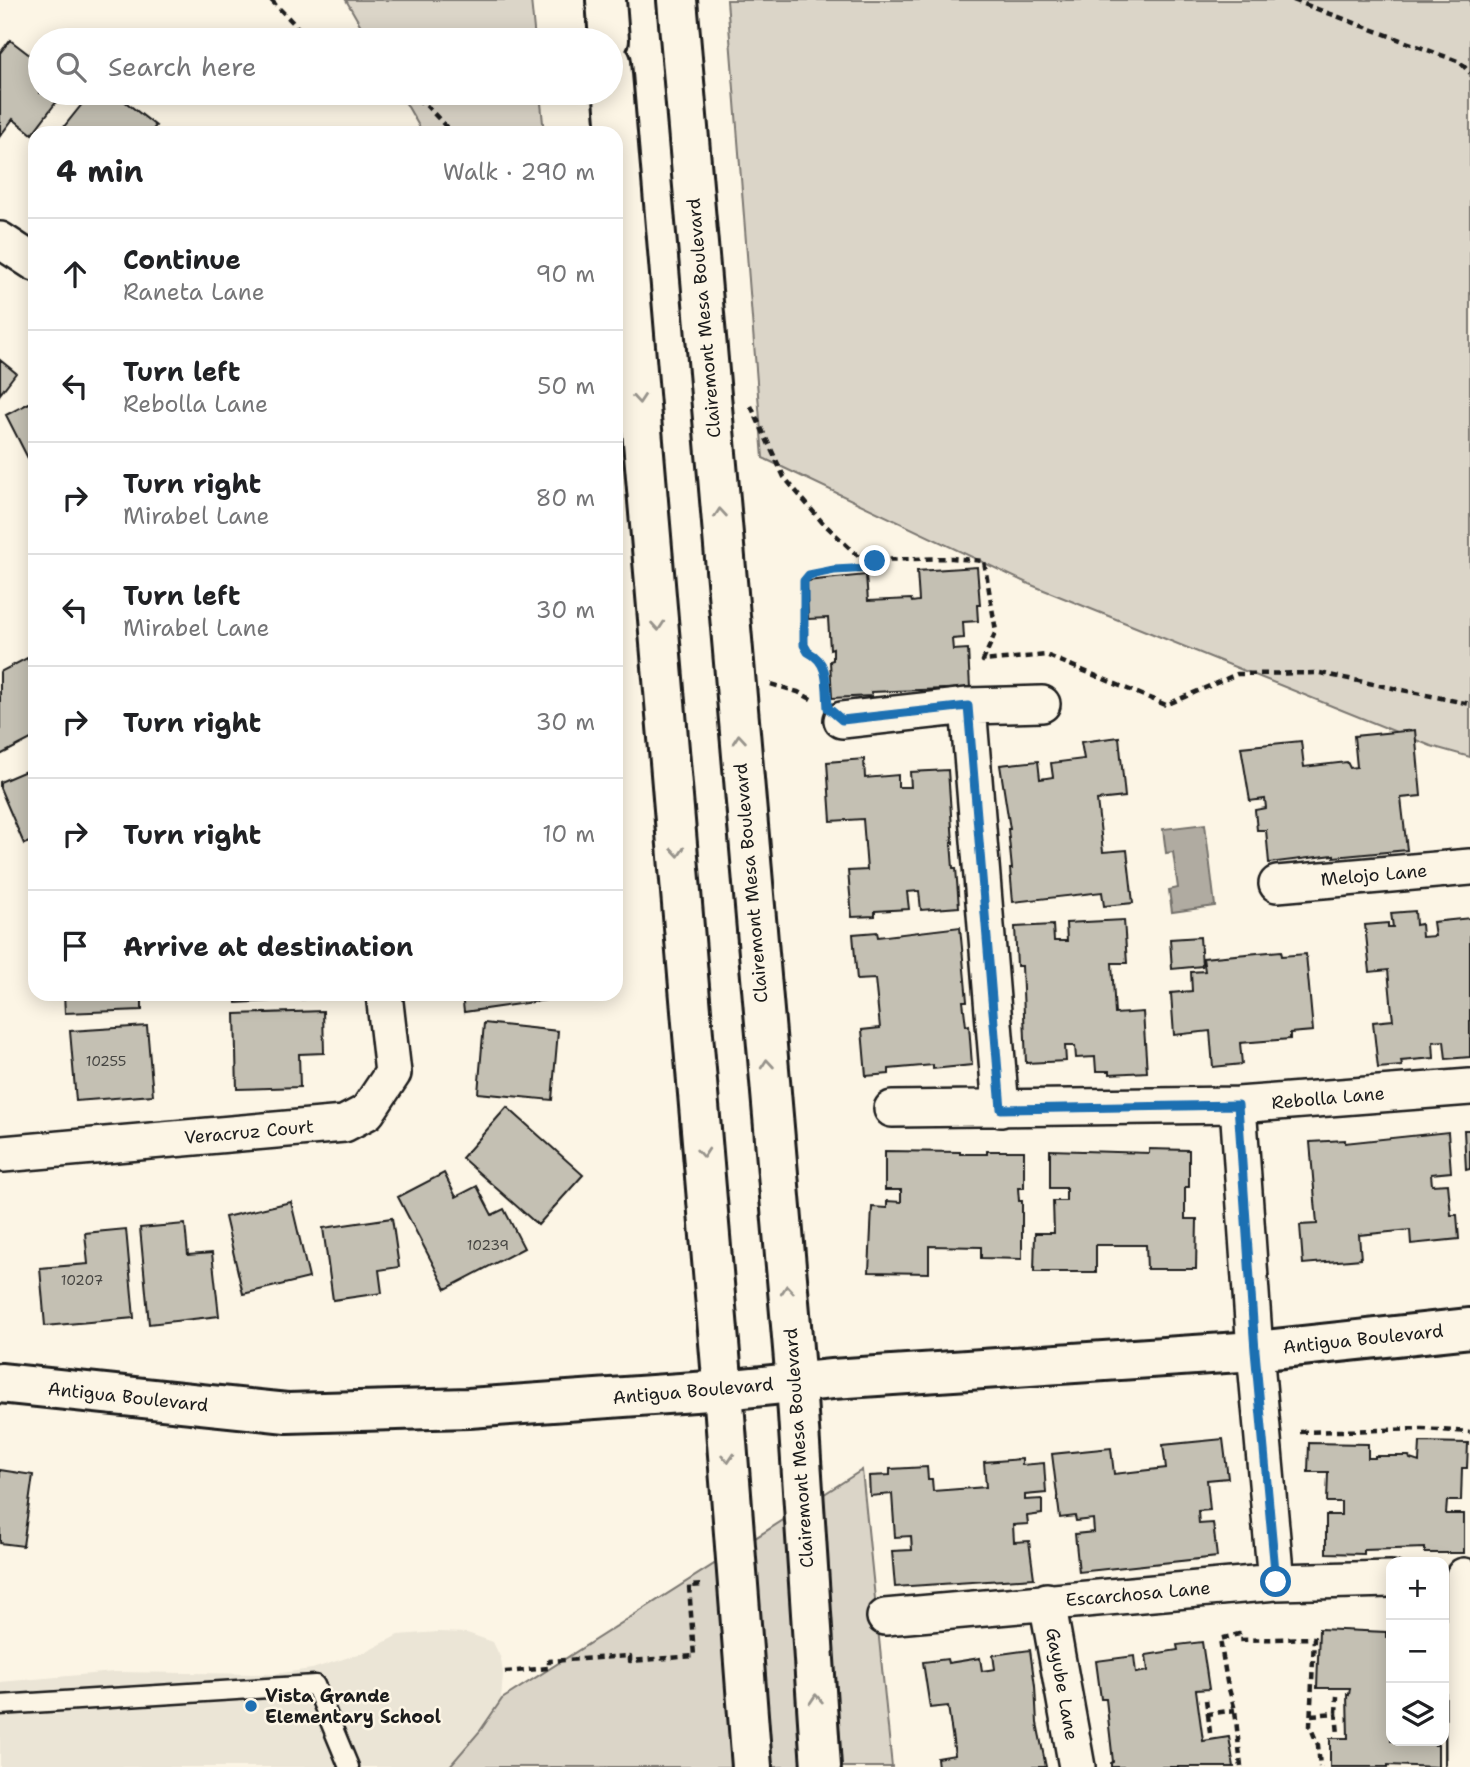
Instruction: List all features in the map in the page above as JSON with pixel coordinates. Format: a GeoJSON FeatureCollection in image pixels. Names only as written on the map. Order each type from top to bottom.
{"type":"FeatureCollection","features":[{"type":"Feature","properties":{"kind":"main road"},"geometry":{"type":"LineString","coordinates":[[606,0],[608,28]]}},
{"type":"Feature","properties":{"kind":"main road","name":"Clairemont Mesa Boulevard"},"geometry":{"type":"LineString","coordinates":[[677,0],[775,1164],[796,1382],[821,1767]]}},
{"type":"Feature","properties":{"kind":"main road"},"geometry":{"type":"LineString","coordinates":[[615,105],[616,126]]}},
{"type":"Feature","properties":{"kind":"main road"},"geometry":{"type":"LineString","coordinates":[[623,204],[723,1390],[752,1767]]}},
{"type":"Feature","properties":{"kind":"main road","name":"Antigua Boulevard"},"geometry":{"type":"LineString","coordinates":[[0,1383],[287,1413],[469,1408],[723,1390],[796,1382],[1255,1351],[1470,1328]]}},
{"type":"Feature","properties":{"kind":"street"},"geometry":{"type":"LineString","coordinates":[[0,240],[28,258]]}},
{"type":"Feature","properties":{"kind":"street"},"geometry":{"type":"LineString","coordinates":[[835,714],[1042,704]]}},
{"type":"Feature","properties":{"kind":"street"},"geometry":{"type":"LineString","coordinates":[[968,706],[1001,1109]]}},
{"type":"Feature","properties":{"kind":"street","name":"Melojo Lane"},"geometry":{"type":"LineString","coordinates":[[1278,884],[1470,867]]}},
{"type":"Feature","properties":{"kind":"street","name":"Veracruz Court"},"geometry":{"type":"LineString","coordinates":[[1,1153],[344,1124],[367,1112],[393,1073],[385,1001]]}},
{"type":"Feature","properties":{"kind":"street","name":"Rebolla Lane"},"geometry":{"type":"LineString","coordinates":[[892,1109],[1238,1105],[1470,1087]]}},
{"type":"Feature","properties":{"kind":"street"},"geometry":{"type":"LineString","coordinates":[[1238,1105],[1255,1351],[1276,1582]]}},
{"type":"Feature","properties":{"kind":"street"},"geometry":{"type":"LineString","coordinates":[[1459,1577],[1464,1767]]}},
{"type":"Feature","properties":{"kind":"street","name":"Escarchosa Lane"},"geometry":{"type":"LineString","coordinates":[[885,1617],[1276,1582],[1386,1579]]}},
{"type":"Feature","properties":{"kind":"street","name":"Gayube Lane"},"geometry":{"type":"LineString","coordinates":[[1047,1601],[1077,1767]]}},
{"type":"Feature","properties":{"kind":"lane"},"geometry":{"type":"LineString","coordinates":[[0,1705],[316,1685],[349,1767]]}},
{"type":"Feature","properties":{"kind":"path"},"geometry":{"type":"LineString","coordinates":[[271,0],[298,28]]}},
{"type":"Feature","properties":{"kind":"path"},"geometry":{"type":"LineString","coordinates":[[1293,0],[1461,62],[1470,73]]}},
{"type":"Feature","properties":{"kind":"path"},"geometry":{"type":"LineString","coordinates":[[426,105],[445,126]]}},
{"type":"Feature","properties":{"kind":"path"},"geometry":{"type":"LineString","coordinates":[[748,399],[784,477],[822,522],[872,568]]}},
{"type":"Feature","properties":{"kind":"path"},"geometry":{"type":"LineString","coordinates":[[872,568],[875,561],[952,558],[984,561],[996,631],[983,661],[1046,655],[1166,705],[1237,674],[1320,673],[1470,704]]}},
{"type":"Feature","properties":{"kind":"path"},"geometry":{"type":"LineString","coordinates":[[835,714],[824,666],[804,645],[804,581],[809,575],[834,570],[872,568]]}},
{"type":"Feature","properties":{"kind":"path"},"geometry":{"type":"LineString","coordinates":[[766,684],[775,684],[798,692],[835,714]]}},
{"type":"Feature","properties":{"kind":"path"},"geometry":{"type":"LineString","coordinates":[[1300,1432],[1422,1429],[1470,1432]]}},
{"type":"Feature","properties":{"kind":"path"},"geometry":{"type":"LineString","coordinates":[[505,1672],[549,1668],[549,1661],[630,1656],[630,1661],[694,1656],[689,1586],[702,1585]]}},
{"type":"Feature","properties":{"kind":"path"},"geometry":{"type":"LineString","coordinates":[[1241,1767],[1235,1710],[1220,1639],[1239,1634],[1240,1640],[1314,1638],[1310,1726],[1318,1745],[1320,1767]]}},
{"type":"Feature","properties":{"kind":"path"},"geometry":{"type":"LineString","coordinates":[[1337,1696],[1338,1734]]}},
{"type":"Feature","properties":{"kind":"path"},"geometry":{"type":"LineString","coordinates":[[1206,1700],[1210,1733]]}},
{"type":"Feature","properties":{"kind":"path"},"geometry":{"type":"LineString","coordinates":[[1208,1714],[1235,1710]]}},
{"type":"Feature","properties":{"kind":"path"},"geometry":{"type":"LineString","coordinates":[[1311,1715],[1336,1713]]}},
{"type":"Feature","properties":{"kind":"shaded area"},"geometry":{"type":"Polygon","coordinates":[[[346,0],[531,0],[534,28],[362,28],[346,0]]]}},
{"type":"Feature","properties":{"kind":"shaded area"},"geometry":{"type":"Polygon","coordinates":[[[727,0],[1470,0],[1470,757],[1431,746],[1029,584],[763,458],[727,0]]]}},
{"type":"Feature","properties":{"kind":"shaded area"},"geometry":{"type":"Polygon","coordinates":[[[407,105],[541,105],[543,126],[419,126],[407,105]]]}},
{"type":"Feature","properties":{"kind":"shaded area"},"geometry":{"type":"Polygon","coordinates":[[[1205,824],[1215,906],[1172,912],[1169,890],[1178,888],[1173,852],[1166,853],[1163,829],[1205,824]]]}},
{"type":"Feature","properties":{"kind":"shaded area"},"geometry":{"type":"Polygon","coordinates":[[[862,1470],[892,1767],[449,1767],[480,1731],[502,1699],[862,1470]]]}},
{"type":"Feature","properties":{"kind":"shaded area","name":"Vista Grande Elementary School"},"geometry":{"type":"Polygon","coordinates":[[[467,1633],[493,1642],[501,1659],[503,1674],[500,1712],[449,1767],[0,1767],[0,1682],[114,1672],[274,1674],[312,1669],[368,1651],[398,1635],[467,1633]]]}},
{"type":"Feature","properties":{"kind":"building"},"geometry":{"type":"Polygon","coordinates":[[[10,40],[28,54],[28,105],[54,105],[38,126],[28,126],[28,131],[13,119],[0,136],[0,53],[10,40]]]}},
{"type":"Feature","properties":{"kind":"building"},"geometry":{"type":"Polygon","coordinates":[[[81,105],[129,105],[156,126],[65,126],[81,105]]]}},
{"type":"Feature","properties":{"kind":"building"},"geometry":{"type":"Polygon","coordinates":[[[0,360],[16,373],[0,394],[0,360]]]}},
{"type":"Feature","properties":{"kind":"building"},"geometry":{"type":"Polygon","coordinates":[[[28,404],[28,458],[6,415],[28,404]]]}},
{"type":"Feature","properties":{"kind":"building"},"geometry":{"type":"Polygon","coordinates":[[[977,567],[980,605],[977,605],[978,621],[963,622],[964,638],[952,639],[953,650],[968,649],[970,688],[871,692],[872,696],[832,698],[830,661],[833,660],[833,648],[830,649],[828,618],[808,619],[806,581],[866,575],[868,601],[911,599],[912,602],[919,601],[917,571],[977,567]]]}},
{"type":"Feature","properties":{"kind":"building"},"geometry":{"type":"Polygon","coordinates":[[[27,658],[28,660],[28,741],[0,755],[0,672],[27,658]]]}},
{"type":"Feature","properties":{"kind":"building"},"geometry":{"type":"Polygon","coordinates":[[[1415,730],[1421,796],[1401,798],[1407,850],[1269,863],[1266,830],[1257,830],[1255,810],[1266,808],[1265,799],[1250,801],[1241,747],[1301,741],[1304,767],[1347,762],[1350,768],[1357,767],[1354,736],[1415,730]]]}},
{"type":"Feature","properties":{"kind":"building"},"geometry":{"type":"Polygon","coordinates":[[[1119,737],[1125,797],[1097,800],[1103,852],[1127,850],[1133,903],[1104,906],[1102,892],[1013,902],[1010,829],[1000,765],[1038,761],[1040,779],[1053,777],[1051,763],[1084,759],[1081,742],[1119,737]]]}},
{"type":"Feature","properties":{"kind":"building"},"geometry":{"type":"Polygon","coordinates":[[[864,759],[865,778],[898,775],[898,787],[911,787],[910,772],[948,770],[953,868],[956,868],[959,907],[921,910],[919,891],[907,892],[909,909],[875,911],[875,916],[852,917],[848,871],[867,870],[863,819],[831,821],[827,762],[864,759]]]}},
{"type":"Feature","properties":{"kind":"building"},"geometry":{"type":"Polygon","coordinates":[[[28,770],[28,843],[24,844],[0,788],[0,782],[28,770]]]}},
{"type":"Feature","properties":{"kind":"building"},"geometry":{"type":"Polygon","coordinates":[[[1415,911],[1416,925],[1421,924],[1422,937],[1435,936],[1433,922],[1470,918],[1470,1057],[1446,1059],[1444,1041],[1433,1042],[1434,1058],[1401,1061],[1402,1066],[1378,1068],[1373,1022],[1393,1020],[1388,970],[1370,972],[1365,925],[1388,923],[1388,927],[1393,927],[1391,913],[1415,911]]]}},
{"type":"Feature","properties":{"kind":"building"},"geometry":{"type":"Polygon","coordinates":[[[1124,920],[1127,963],[1112,963],[1115,1014],[1143,1012],[1147,1072],[1110,1074],[1110,1071],[1096,1071],[1095,1057],[1076,1058],[1075,1046],[1065,1046],[1066,1061],[1026,1063],[1022,966],[1017,966],[1015,927],[1053,925],[1054,941],[1067,941],[1066,923],[1124,920]]]}},
{"type":"Feature","properties":{"kind":"building"},"geometry":{"type":"Polygon","coordinates":[[[960,927],[967,1001],[963,1001],[966,1026],[969,1025],[972,1065],[933,1069],[933,1065],[889,1069],[889,1074],[866,1076],[862,1030],[880,1028],[875,979],[857,980],[853,934],[877,932],[878,937],[960,927]]]}},
{"type":"Feature","properties":{"kind":"building"},"geometry":{"type":"Polygon","coordinates":[[[1200,937],[1202,966],[1172,969],[1170,939],[1200,937]]]}},
{"type":"Feature","properties":{"kind":"building"},"geometry":{"type":"Polygon","coordinates":[[[1281,951],[1282,956],[1306,954],[1313,1031],[1290,1033],[1290,1039],[1240,1043],[1242,1064],[1213,1067],[1210,1031],[1174,1035],[1171,993],[1192,991],[1191,972],[1205,971],[1203,958],[1281,951]]]}},
{"type":"Feature","properties":{"kind":"building"},"geometry":{"type":"Polygon","coordinates":[[[64,1001],[142,1001],[142,1010],[65,1013],[64,1001]]]}},
{"type":"Feature","properties":{"kind":"building"},"geometry":{"type":"Polygon","coordinates":[[[236,1001],[271,1001],[236,1003],[236,1001]]]}},
{"type":"Feature","properties":{"kind":"building"},"geometry":{"type":"Polygon","coordinates":[[[463,1001],[540,1001],[464,1012],[463,1001]]]}},
{"type":"Feature","properties":{"kind":"building"},"geometry":{"type":"Polygon","coordinates":[[[323,1011],[324,1053],[299,1054],[300,1087],[237,1089],[235,1014],[323,1011]]]}},
{"type":"Feature","properties":{"kind":"building"},"geometry":{"type":"Polygon","coordinates":[[[484,1023],[558,1031],[552,1100],[478,1093],[484,1023]]]}},
{"type":"Feature","properties":{"kind":"building"},"geometry":{"type":"Polygon","coordinates":[[[147,1026],[153,1095],[76,1101],[70,1031],[147,1026]]]}},
{"type":"Feature","properties":{"kind":"building"},"geometry":{"type":"Polygon","coordinates":[[[507,1107],[583,1175],[538,1225],[462,1158],[507,1107]]]}},
{"type":"Feature","properties":{"kind":"building"},"geometry":{"type":"Polygon","coordinates":[[[1464,1130],[1470,1130],[1470,1169],[1466,1170],[1464,1130]]]}},
{"type":"Feature","properties":{"kind":"building"},"geometry":{"type":"Polygon","coordinates":[[[1448,1132],[1451,1172],[1431,1174],[1432,1185],[1448,1184],[1451,1215],[1457,1215],[1459,1239],[1411,1244],[1410,1230],[1359,1235],[1361,1259],[1303,1264],[1300,1225],[1317,1224],[1310,1142],[1345,1140],[1345,1143],[1448,1132]]]}},
{"type":"Feature","properties":{"kind":"building"},"geometry":{"type":"Polygon","coordinates":[[[1149,1149],[1189,1150],[1189,1187],[1185,1187],[1185,1219],[1197,1219],[1196,1269],[1147,1269],[1146,1245],[1096,1245],[1096,1272],[1034,1272],[1035,1233],[1054,1233],[1053,1201],[1066,1201],[1066,1188],[1050,1188],[1050,1150],[1149,1153],[1149,1149]]]}},
{"type":"Feature","properties":{"kind":"building"},"geometry":{"type":"Polygon","coordinates":[[[885,1151],[987,1154],[987,1151],[1024,1151],[1024,1188],[1018,1188],[1019,1201],[1022,1201],[1022,1259],[981,1258],[981,1247],[929,1246],[929,1273],[869,1272],[872,1207],[887,1208],[887,1201],[901,1202],[901,1190],[885,1190],[885,1151]]]}},
{"type":"Feature","properties":{"kind":"building"},"geometry":{"type":"Polygon","coordinates":[[[444,1173],[456,1197],[477,1186],[492,1215],[504,1209],[524,1248],[446,1289],[398,1197],[444,1173]]]}},
{"type":"Feature","properties":{"kind":"building"},"geometry":{"type":"Polygon","coordinates":[[[291,1202],[309,1278],[243,1294],[225,1217],[291,1202]]]}},
{"type":"Feature","properties":{"kind":"building"},"geometry":{"type":"Polygon","coordinates":[[[392,1218],[399,1267],[379,1270],[382,1293],[333,1300],[323,1228],[392,1218]]]}},
{"type":"Feature","properties":{"kind":"building"},"geometry":{"type":"Polygon","coordinates":[[[185,1224],[188,1255],[212,1253],[219,1316],[149,1324],[140,1228],[185,1224]]]}},
{"type":"Feature","properties":{"kind":"building"},"geometry":{"type":"Polygon","coordinates":[[[126,1229],[134,1318],[45,1326],[40,1268],[88,1264],[85,1233],[126,1229]]]}},
{"type":"Feature","properties":{"kind":"building"},"geometry":{"type":"Polygon","coordinates":[[[1223,1439],[1228,1478],[1207,1480],[1210,1510],[1198,1511],[1199,1524],[1213,1523],[1217,1557],[1079,1572],[1075,1534],[1094,1532],[1093,1519],[1076,1521],[1075,1516],[1060,1518],[1052,1454],[1111,1448],[1114,1474],[1166,1468],[1163,1445],[1223,1439]]]}},
{"type":"Feature","properties":{"kind":"building"},"geometry":{"type":"Polygon","coordinates":[[[1420,1442],[1468,1443],[1467,1468],[1462,1468],[1461,1501],[1447,1501],[1446,1514],[1464,1514],[1464,1553],[1425,1553],[1425,1548],[1364,1550],[1364,1554],[1326,1553],[1326,1515],[1341,1515],[1341,1502],[1327,1502],[1328,1472],[1308,1472],[1309,1443],[1368,1444],[1368,1458],[1409,1456],[1419,1462],[1420,1442]]]}},
{"type":"Feature","properties":{"kind":"building"},"geometry":{"type":"Polygon","coordinates":[[[1022,1459],[1022,1465],[1044,1463],[1046,1493],[1025,1495],[1025,1500],[1042,1499],[1042,1514],[1027,1516],[1028,1524],[1013,1525],[1014,1542],[1029,1541],[1034,1578],[895,1587],[892,1551],[912,1550],[911,1536],[895,1537],[892,1494],[870,1496],[869,1476],[890,1475],[890,1469],[927,1467],[933,1491],[986,1487],[984,1462],[1022,1459]]]}},
{"type":"Feature","properties":{"kind":"building"},"geometry":{"type":"Polygon","coordinates":[[[0,1470],[33,1475],[23,1546],[0,1543],[0,1470]]]}},
{"type":"Feature","properties":{"kind":"building"},"geometry":{"type":"Polygon","coordinates":[[[1319,1629],[1386,1632],[1386,1746],[1438,1746],[1438,1767],[1330,1767],[1330,1738],[1348,1738],[1347,1694],[1349,1695],[1350,1688],[1317,1688],[1319,1629]]]}},
{"type":"Feature","properties":{"kind":"building"},"geometry":{"type":"Polygon","coordinates":[[[1202,1642],[1209,1689],[1196,1690],[1203,1741],[1229,1737],[1234,1767],[1111,1767],[1113,1762],[1106,1699],[1101,1699],[1096,1661],[1134,1656],[1136,1673],[1148,1671],[1146,1655],[1178,1650],[1177,1645],[1202,1642]]]}},
{"type":"Feature","properties":{"kind":"building"},"geometry":{"type":"Polygon","coordinates":[[[1030,1650],[1037,1723],[1046,1767],[938,1767],[937,1758],[955,1755],[948,1706],[930,1708],[923,1662],[947,1659],[948,1663],[980,1658],[982,1671],[995,1669],[993,1655],[1030,1650]]]}},
{"type":"Feature","properties":{"kind":"place","name":"Vista Grande Elementary School"},"geometry":{"type":"Point","coordinates":[251,1706]}},
{"type":"Feature","properties":{"kind":"route"},"geometry":{"type":"LineString","coordinates":[[875,561],[872,568],[834,570],[809,575],[804,581],[804,645],[824,666],[828,708],[842,720],[968,706],[1001,1109],[1238,1105],[1255,1351],[1276,1582]]}}]}
